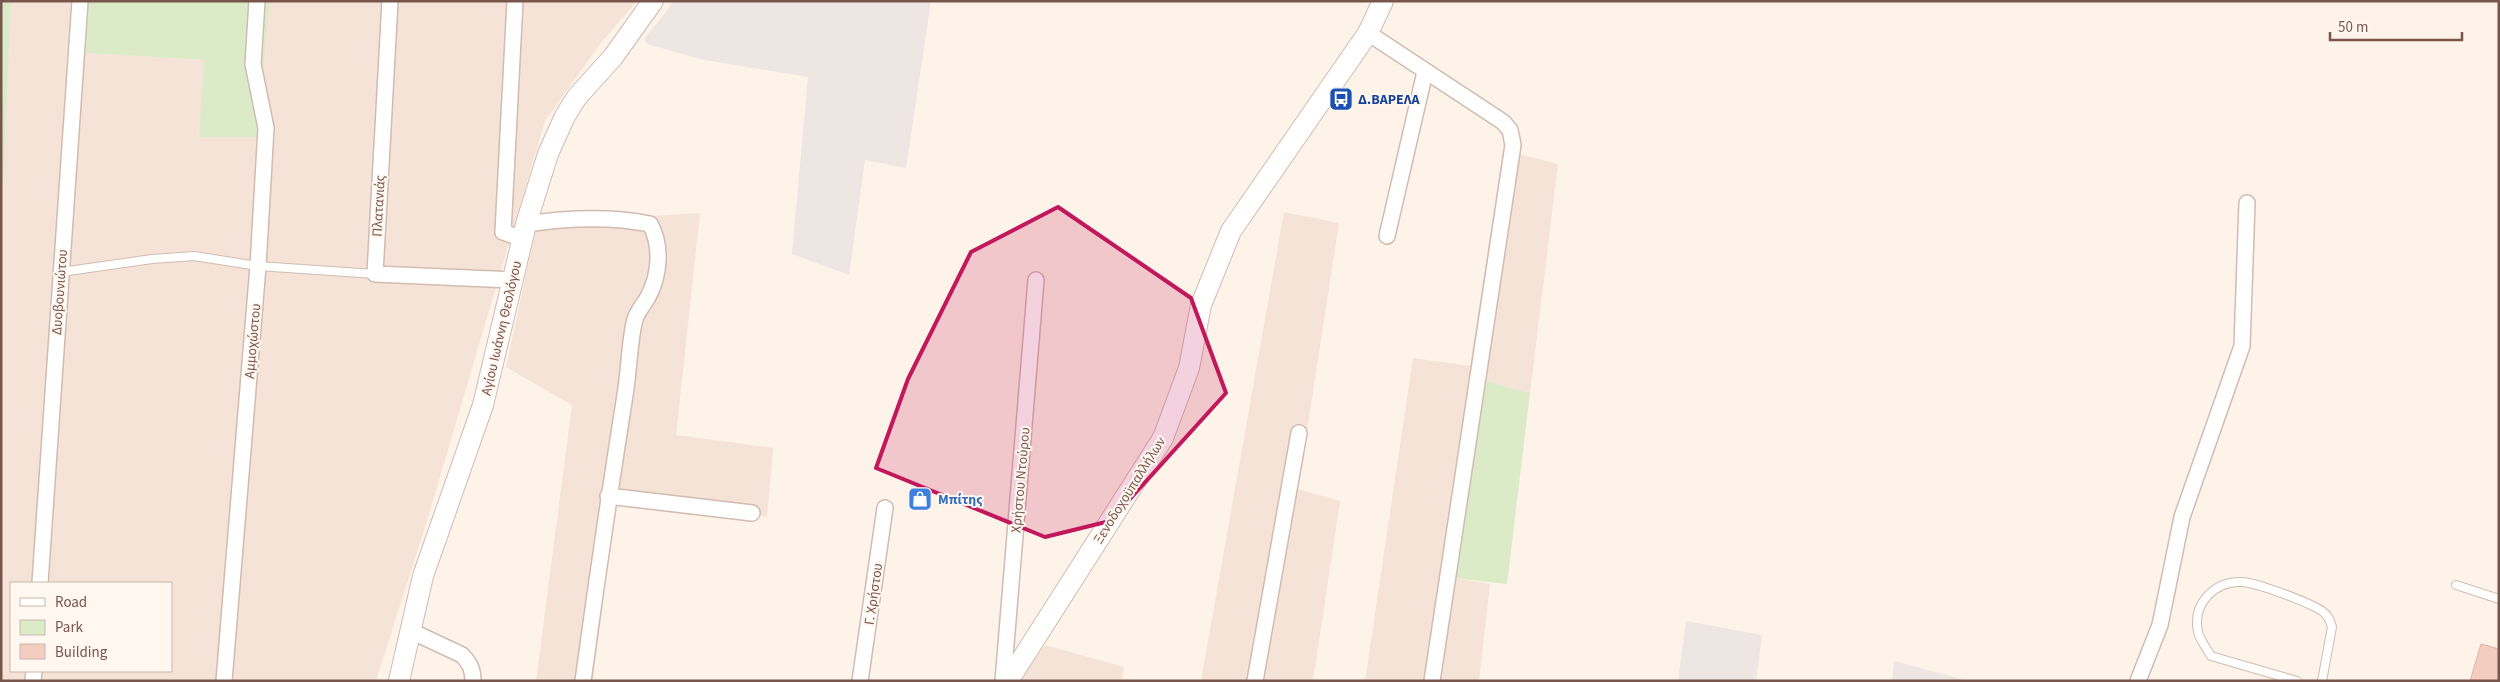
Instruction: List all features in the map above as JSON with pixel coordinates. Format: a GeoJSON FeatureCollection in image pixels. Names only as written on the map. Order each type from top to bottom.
{"type":"FeatureCollection","features":[{"type":"Feature","properties":{"kind":"street","name":"Δυοβουνιώτου"},"geometry":{"type":"LineString","coordinates":[[40,582],[80,1]]}},
{"type":"Feature","properties":{"kind":"street","name":"Αμμοχώστου"},"geometry":{"type":"LineString","coordinates":[[224,681],[258,266],[266,128],[254,64],[257,1]]}},
{"type":"Feature","properties":{"kind":"street","name":"Πλατανιάς"},"geometry":{"type":"LineString","coordinates":[[374,274],[390,1]]}},
{"type":"Feature","properties":{"kind":"street"},"geometry":{"type":"LineString","coordinates":[[515,1],[503,232],[525,232],[566,220],[634,221],[650,224],[656,236],[658,272],[653,288],[634,319],[583,681]]}},
{"type":"Feature","properties":{"kind":"street","name":"Αγίου Ιωάννη Θεολόγου"},"geometry":{"type":"LineString","coordinates":[[399,681],[424,576],[483,404],[512,280],[548,154],[565,116],[577,97],[635,30],[653,1]]}},
{"type":"Feature","properties":{"kind":"street","name":"Ξενοδοχοϋπαλλήλων"},"geometry":{"type":"LineString","coordinates":[[1008,681],[1163,438],[1189,368],[1201,305],[1231,231],[1368,33],[1384,1]]}},
{"type":"Feature","properties":{"kind":"street"},"geometry":{"type":"LineString","coordinates":[[1368,33],[1503,122],[1510,130],[1513,145],[1432,681]]}},
{"type":"Feature","properties":{"kind":"street"},"geometry":{"type":"LineString","coordinates":[[1387,236],[1425,72]]}},
{"type":"Feature","properties":{"kind":"street"},"geometry":{"type":"LineString","coordinates":[[2138,681],[2160,625],[2182,517],[2242,346],[2247,203]]}},
{"type":"Feature","properties":{"kind":"street"},"geometry":{"type":"LineString","coordinates":[[374,274],[512,280]]}},
{"type":"Feature","properties":{"kind":"street","name":"Χρήστου Ντούρου"},"geometry":{"type":"LineString","coordinates":[[1003,681],[1036,280]]}},
{"type":"Feature","properties":{"kind":"street"},"geometry":{"type":"LineString","coordinates":[[1255,681],[1299,433]]}},
{"type":"Feature","properties":{"kind":"street"},"geometry":{"type":"LineString","coordinates":[[608,496],[752,512]]}},
{"type":"Feature","properties":{"kind":"street","name":"Γ. Χρήστου"},"geometry":{"type":"LineString","coordinates":[[860,681],[886,508]]}},
{"type":"Feature","properties":{"kind":"street"},"geometry":{"type":"LineString","coordinates":[[411,631],[462,655],[471,667],[473,681]]}},
{"type":"Feature","properties":{"kind":"lane"},"geometry":{"type":"LineString","coordinates":[[61,272],[152,259],[194,256],[258,266],[374,274]]}},
{"type":"Feature","properties":{"kind":"lane"},"geometry":{"type":"LineString","coordinates":[[2297,681],[2211,656],[2198,634],[2197,618],[2202,602],[2211,591],[2223,585],[2242,582],[2300,601],[2330,618],[2332,627],[2322,681]]}},
{"type":"Feature","properties":{"kind":"lane"},"geometry":{"type":"LineString","coordinates":[[2456,585],[2499,599]]}},
{"type":"Feature","properties":{"kind":"highlighted area"},"geometry":{"type":"Polygon","coordinates":[[[1058,207],[1191,298],[1226,393],[1110,521],[1045,537],[876,468],[908,379],[971,252],[1058,207]]]}},
{"type":"Feature","properties":{"kind":"shaded area"},"geometry":{"type":"Polygon","coordinates":[[[11,1],[89,1],[87,53],[205,60],[200,137],[257,137],[270,1],[637,1],[601,43],[545,121],[427,521],[376,681],[1,681],[1,185],[11,1]]]}},
{"type":"Feature","properties":{"kind":"shaded area"},"geometry":{"type":"Polygon","coordinates":[[[672,1],[931,1],[906,168],[865,160],[849,275],[792,254],[808,77],[700,59],[647,44],[644,39],[670,7],[672,1]]]}},
{"type":"Feature","properties":{"kind":"shaded area"},"geometry":{"type":"Polygon","coordinates":[[[1503,150],[1558,164],[1530,393],[1481,380],[1455,578],[1490,584],[1479,681],[1365,681],[1413,358],[1470,366],[1503,150]]]}},
{"type":"Feature","properties":{"kind":"shaded area"},"geometry":{"type":"Polygon","coordinates":[[[1284,212],[1339,223],[1298,489],[1340,501],[1313,681],[1201,681],[1284,212]]]}},
{"type":"Feature","properties":{"kind":"shaded area"},"geometry":{"type":"Polygon","coordinates":[[[700,213],[676,435],[773,448],[767,517],[615,504],[593,681],[536,681],[572,405],[506,367],[537,223],[700,213]]]}},
{"type":"Feature","properties":{"kind":"shaded area"},"geometry":{"type":"Polygon","coordinates":[[[1686,621],[1762,635],[1756,681],[1678,681],[1686,621]]]}},
{"type":"Feature","properties":{"kind":"shaded area"},"geometry":{"type":"Polygon","coordinates":[[[1045,645],[1124,667],[1122,681],[1019,681],[1045,645]]]}},
{"type":"Feature","properties":{"kind":"shaded area"},"geometry":{"type":"Polygon","coordinates":[[[1894,661],[1969,681],[1892,681],[1894,661]]]}},
{"type":"Feature","properties":{"kind":"green space"},"geometry":{"type":"Polygon","coordinates":[[[1,1],[11,1],[3,185],[1,185],[1,1]]]}},
{"type":"Feature","properties":{"kind":"green space"},"geometry":{"type":"Polygon","coordinates":[[[89,1],[270,1],[257,137],[199,137],[204,60],[86,53],[89,1]]]}},
{"type":"Feature","properties":{"kind":"green space"},"geometry":{"type":"Polygon","coordinates":[[[1481,380],[1530,393],[1507,584],[1454,578],[1481,380]]]}},
{"type":"Feature","properties":{"kind":"building"},"geometry":{"type":"Polygon","coordinates":[[[2481,644],[2499,649],[2499,681],[2470,681],[2481,644]]]}},
{"type":"Feature","properties":{"kind":"place","name":"Δ.ΒΑΡΕΛΑ"},"geometry":{"type":"Point","coordinates":[1341,99]}},
{"type":"Feature","properties":{"kind":"place","name":"Μπίτης"},"geometry":{"type":"Point","coordinates":[920,499]}}]}
